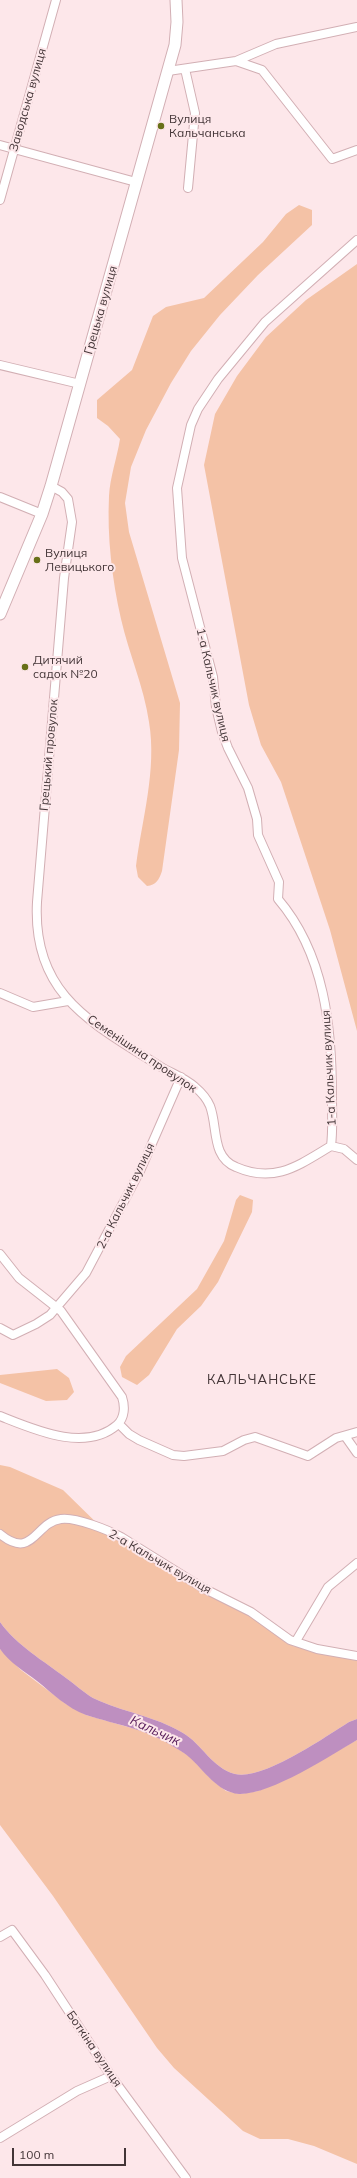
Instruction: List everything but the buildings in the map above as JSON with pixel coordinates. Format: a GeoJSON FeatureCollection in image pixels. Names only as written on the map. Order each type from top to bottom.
{"type":"FeatureCollection","features":[{"type":"Feature","properties":{"kind":"street","name":"Заводська вулиця"},"geometry":{"type":"LineString","coordinates":[[0,200],[56,0]]}},
{"type":"Feature","properties":{"kind":"street","name":"Грецька вулиця"},"geometry":{"type":"LineString","coordinates":[[0,614],[42,514],[51,486],[175,45],[178,22],[176,0]]}},
{"type":"Feature","properties":{"kind":"street"},"geometry":{"type":"LineString","coordinates":[[168,71],[236,60],[276,44],[357,27]]}},
{"type":"Feature","properties":{"kind":"street"},"geometry":{"type":"LineString","coordinates":[[236,60],[262,70],[332,159],[357,150]]}},
{"type":"Feature","properties":{"kind":"street"},"geometry":{"type":"LineString","coordinates":[[185,69],[195,113],[188,188]]}},
{"type":"Feature","properties":{"kind":"street"},"geometry":{"type":"LineString","coordinates":[[0,145],[136,182]]}},
{"type":"Feature","properties":{"kind":"street","name":"1-а Кальчик вулиця"},"geometry":{"type":"LineString","coordinates":[[331,1146],[332,1079],[327,1007],[303,936],[292,915],[278,899],[279,882],[258,835],[257,819],[248,788],[228,748],[222,732],[210,662],[182,558],[177,488],[184,450],[193,420],[201,403],[218,379],[265,322],[357,240]]}},
{"type":"Feature","properties":{"kind":"street"},"geometry":{"type":"LineString","coordinates":[[0,365],[80,384]]}},
{"type":"Feature","properties":{"kind":"street","name":"Грецький провулок"},"geometry":{"type":"LineString","coordinates":[[51,486],[62,492],[68,499],[72,522],[64,578],[36,920],[38,937],[46,966],[57,987],[68,1001]]}},
{"type":"Feature","properties":{"kind":"street"},"geometry":{"type":"LineString","coordinates":[[0,496],[42,514]]}},
{"type":"Feature","properties":{"kind":"street"},"geometry":{"type":"LineString","coordinates":[[0,993],[33,1007],[68,1001]]}},
{"type":"Feature","properties":{"kind":"street","name":"Семенішина провулок"},"geometry":{"type":"LineString","coordinates":[[68,1001],[96,1024],[194,1086],[206,1099],[210,1106],[220,1154],[229,1164],[236,1168],[259,1173],[277,1173],[295,1168],[331,1146]]}},
{"type":"Feature","properties":{"kind":"street","name":"2-а Кальчик вулиця"},"geometry":{"type":"LineString","coordinates":[[0,1328],[13,1335],[36,1324],[57,1307],[86,1273],[114,1223],[156,1136],[181,1077]]}},
{"type":"Feature","properties":{"kind":"street"},"geometry":{"type":"LineString","coordinates":[[331,1146],[344,1149],[357,1160]]}},
{"type":"Feature","properties":{"kind":"street"},"geometry":{"type":"LineString","coordinates":[[0,1254],[19,1278],[57,1307],[122,1396],[123,1413],[119,1424],[104,1433],[72,1437],[27,1427],[0,1416]]}},
{"type":"Feature","properties":{"kind":"street"},"geometry":{"type":"LineString","coordinates":[[119,1424],[129,1434],[153,1446],[173,1455],[184,1456],[223,1452],[244,1440],[255,1437],[308,1456],[330,1441],[357,1432]]}},
{"type":"Feature","properties":{"kind":"street"},"geometry":{"type":"LineString","coordinates":[[345,1436],[357,1453]]}},
{"type":"Feature","properties":{"kind":"street","name":"2-а Кальчик вулиця"},"geometry":{"type":"LineString","coordinates":[[0,1534],[14,1543],[25,1543],[54,1521],[65,1519],[107,1531],[121,1537],[203,1588],[251,1612],[280,1634],[317,1649],[357,1656]]}},
{"type":"Feature","properties":{"kind":"street"},"geometry":{"type":"LineString","coordinates":[[296,1641],[328,1587],[357,1563]]}},
{"type":"Feature","properties":{"kind":"street","name":"Боткіна вулиця"},"geometry":{"type":"LineString","coordinates":[[0,1938],[12,1930],[46,1975],[111,2076],[186,2178]]}},
{"type":"Feature","properties":{"kind":"street"},"geometry":{"type":"LineString","coordinates":[[0,2138],[77,2091],[111,2076]]}},
{"type":"Feature","properties":{"kind":"shaded area"},"geometry":{"type":"Polygon","coordinates":[[[299,205],[312,210],[312,225],[258,275],[220,315],[191,351],[171,383],[146,430],[131,467],[125,503],[129,532],[180,703],[179,750],[162,871],[157,882],[147,886],[138,877],[136,866],[148,794],[151,740],[144,696],[121,619],[111,558],[109,496],[120,439],[108,426],[97,418],[97,400],[132,370],[153,316],[166,307],[204,298],[263,242],[286,214],[299,205]]]}},
{"type":"Feature","properties":{"kind":"shaded area"},"geometry":{"type":"Polygon","coordinates":[[[357,264],[357,1031],[330,930],[281,782],[261,745],[249,705],[204,465],[215,414],[237,376],[266,337],[306,300],[357,264]]]}},
{"type":"Feature","properties":{"kind":"shaded area"},"geometry":{"type":"Polygon","coordinates":[[[240,1195],[253,1200],[252,1212],[218,1282],[201,1306],[177,1329],[149,1375],[137,1385],[122,1377],[120,1367],[126,1356],[197,1289],[224,1241],[236,1200],[240,1195]]]}},
{"type":"Feature","properties":{"kind":"shaded area"},"geometry":{"type":"Polygon","coordinates":[[[57,1369],[69,1378],[74,1392],[67,1400],[46,1401],[0,1383],[0,1375],[57,1369]]]}},
{"type":"Feature","properties":{"kind":"shaded area"},"geometry":{"type":"Polygon","coordinates":[[[0,1465],[10,1467],[63,1490],[108,1534],[207,1594],[243,1611],[293,1646],[357,1659],[357,1719],[349,1722],[310,1747],[277,1765],[247,1774],[235,1774],[220,1767],[190,1738],[172,1727],[104,1703],[86,1694],[22,1645],[0,1622],[0,1465]]]}},
{"type":"Feature","properties":{"kind":"shaded area"},"geometry":{"type":"Polygon","coordinates":[[[0,1649],[21,1670],[66,1704],[86,1715],[156,1735],[189,1756],[212,1780],[226,1791],[240,1794],[258,1791],[290,1777],[357,1740],[357,2164],[314,2146],[288,2139],[260,2139],[243,2131],[174,2068],[157,2048],[53,1896],[0,1825],[0,1649]]]}},
{"type":"Feature","properties":{"kind":"water","name":"Кальчик"},"geometry":{"type":"Polygon","coordinates":[[[0,1622],[22,1645],[93,1698],[172,1727],[196,1743],[220,1767],[235,1774],[247,1774],[261,1771],[277,1765],[310,1747],[349,1722],[357,1719],[357,1740],[283,1782],[252,1793],[239,1794],[231,1792],[217,1785],[211,1780],[186,1754],[164,1741],[132,1728],[86,1715],[60,1700],[13,1663],[0,1649],[0,1622]]]}},
{"type":"Feature","properties":{"kind":"place","name":"Вулиця Кальчанська"},"geometry":{"type":"Point","coordinates":[161,126]}},
{"type":"Feature","properties":{"kind":"place","name":"Вулиця Левицького"},"geometry":{"type":"Point","coordinates":[37,560]}},
{"type":"Feature","properties":{"kind":"place","name":"Дитячий садок №20"},"geometry":{"type":"Point","coordinates":[25,667]}},
{"type":"Feature","properties":{"kind":"district","name":"КАЛЬЧАНСЬКЕ"},"geometry":{"type":"Point","coordinates":[262,1380]}}]}
